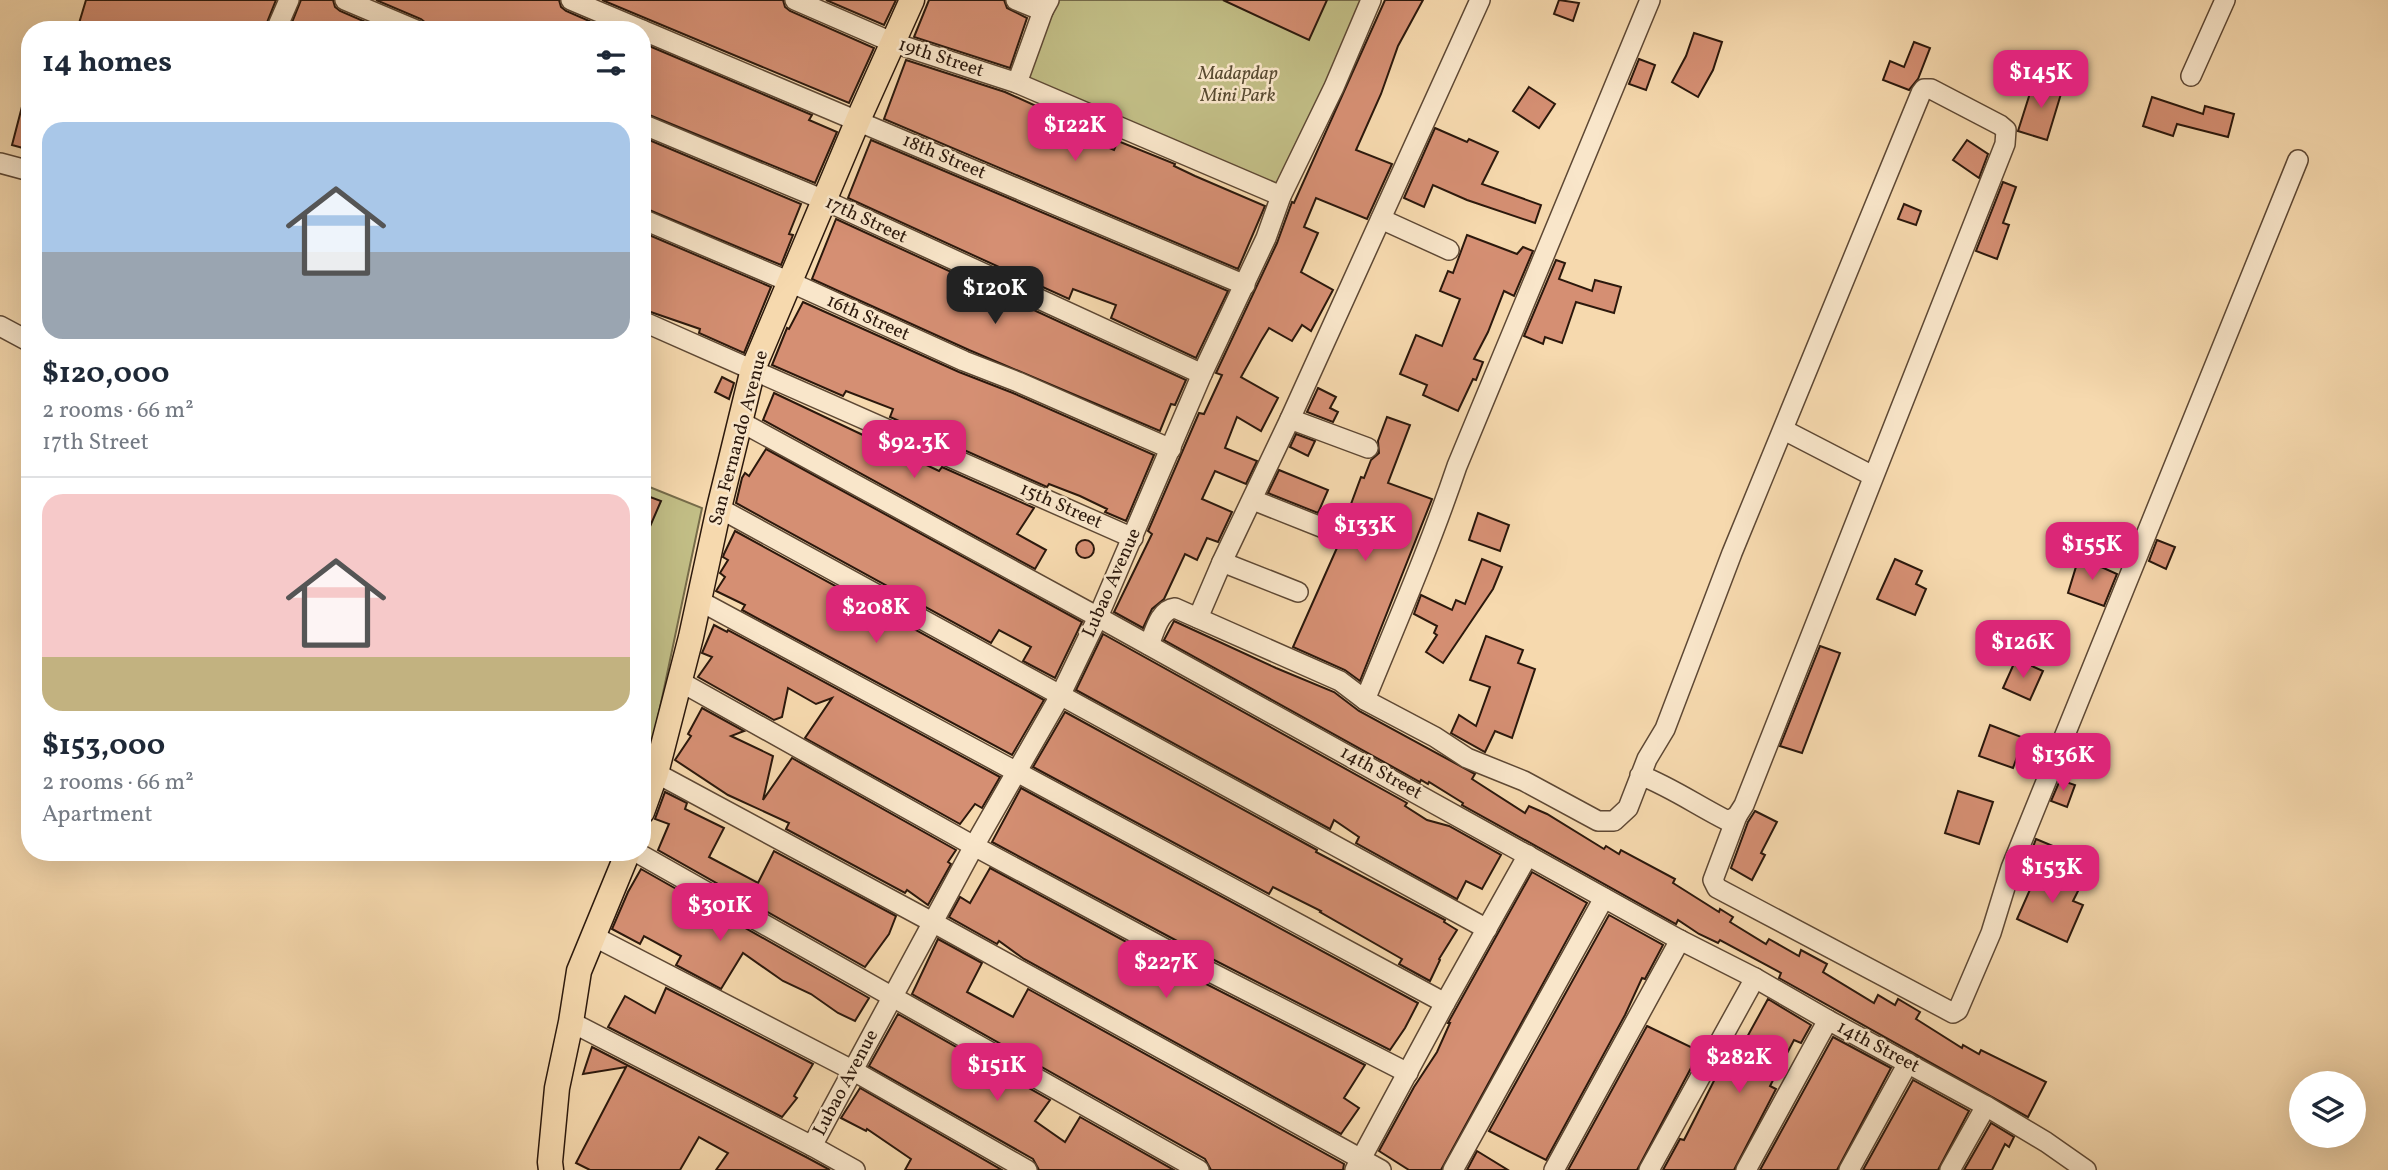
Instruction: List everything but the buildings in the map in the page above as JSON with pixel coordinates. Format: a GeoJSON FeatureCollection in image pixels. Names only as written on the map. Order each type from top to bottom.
{"type":"FeatureCollection","features":[{"type":"Feature","properties":{"kind":"main road","name":"San Fernando Avenue"},"geometry":{"type":"LineString","coordinates":[[651,787],[691,636],[753,369],[858,120],[912,0]]}},
{"type":"Feature","properties":{"kind":"main road"},"geometry":{"type":"LineString","coordinates":[[556,1167],[556,1088],[579,971],[624,861]]}},
{"type":"Feature","properties":{"kind":"street"},"geometry":{"type":"LineString","coordinates":[[280,21],[289,0]]}},
{"type":"Feature","properties":{"kind":"street"},"geometry":{"type":"LineString","coordinates":[[345,0],[395,21]]}},
{"type":"Feature","properties":{"kind":"street","name":"18th Street"},"geometry":{"type":"LineString","coordinates":[[571,0],[621,21]]}},
{"type":"Feature","properties":{"kind":"street","name":"19th Street"},"geometry":{"type":"LineString","coordinates":[[795,0],[894,43],[1017,83],[1281,196]]}},
{"type":"Feature","properties":{"kind":"street"},"geometry":{"type":"LineString","coordinates":[[1016,0],[1046,6],[1017,83]]}},
{"type":"Feature","properties":{"kind":"street","name":"Lubao Avenue"},"geometry":{"type":"LineString","coordinates":[[812,1146],[974,846],[1060,696],[1098,617],[1202,374],[1245,285],[1281,196],[1334,86],[1371,0]]}},
{"type":"Feature","properties":{"kind":"street"},"geometry":{"type":"LineString","coordinates":[[1198,618],[1480,0]]}},
{"type":"Feature","properties":{"kind":"street"},"geometry":{"type":"LineString","coordinates":[[1365,700],[1418,573],[1457,466],[1650,0]]}},
{"type":"Feature","properties":{"kind":"street"},"geometry":{"type":"LineString","coordinates":[[2191,76],[2225,0]]}},
{"type":"Feature","properties":{"kind":"street","name":"18th Street"},"geometry":{"type":"LineString","coordinates":[[651,34],[1245,285]]}},
{"type":"Feature","properties":{"kind":"street"},"geometry":{"type":"LineString","coordinates":[[1149,645],[1163,614],[1167,609],[1175,608],[1340,681],[1365,700],[1435,737],[1466,758],[1524,780],[1598,821],[1614,821],[1629,808],[1647,759],[1664,729],[1732,553],[1920,93],[1924,89],[1931,89],[2000,125],[2006,130],[2006,137],[1872,476],[1857,522],[1713,880],[1717,888],[1953,1013],[1958,1010],[1991,933],[2011,868],[2298,160]]}},
{"type":"Feature","properties":{"kind":"street","name":"17th Street"},"geometry":{"type":"LineString","coordinates":[[651,128],[824,200],[1202,374]]}},
{"type":"Feature","properties":{"kind":"street"},"geometry":{"type":"LineString","coordinates":[[0,163],[21,169]]}},
{"type":"Feature","properties":{"kind":"street"},"geometry":{"type":"LineString","coordinates":[[1381,219],[1450,250]]}},
{"type":"Feature","properties":{"kind":"street","name":"16th Street"},"geometry":{"type":"LineString","coordinates":[[651,223],[1171,449]]}},
{"type":"Feature","properties":{"kind":"street","name":"15th Street"},"geometry":{"type":"LineString","coordinates":[[651,325],[1133,538]]}},
{"type":"Feature","properties":{"kind":"street"},"geometry":{"type":"LineString","coordinates":[[0,326],[21,337]]}},
{"type":"Feature","properties":{"kind":"street"},"geometry":{"type":"LineString","coordinates":[[1290,419],[1368,448]]}},
{"type":"Feature","properties":{"kind":"street","name":"14th Street"},"geometry":{"type":"LineString","coordinates":[[741,422],[1986,1106],[2086,1170]]}},
{"type":"Feature","properties":{"kind":"street"},"geometry":{"type":"LineString","coordinates":[[1784,430],[1872,476]]}},
{"type":"Feature","properties":{"kind":"street"},"geometry":{"type":"LineString","coordinates":[[1253,500],[1326,529]]}},
{"type":"Feature","properties":{"kind":"street"},"geometry":{"type":"LineString","coordinates":[[719,508],[1488,929]]}},
{"type":"Feature","properties":{"kind":"street"},"geometry":{"type":"LineString","coordinates":[[1222,562],[1298,592]]}},
{"type":"Feature","properties":{"kind":"street"},"geometry":{"type":"LineString","coordinates":[[698,600],[1445,1003]]}},
{"type":"Feature","properties":{"kind":"street"},"geometry":{"type":"LineString","coordinates":[[679,681],[974,846],[1173,953],[1408,1073]]}},
{"type":"Feature","properties":{"kind":"street"},"geometry":{"type":"LineString","coordinates":[[656,773],[934,923],[1358,1165],[1381,1170]]}},
{"type":"Feature","properties":{"kind":"street"},"geometry":{"type":"LineString","coordinates":[[1640,775],[1658,781],[1728,821],[1737,816]]}},
{"type":"Feature","properties":{"kind":"street"},"geometry":{"type":"LineString","coordinates":[[1358,1165],[1528,855]]}},
{"type":"Feature","properties":{"kind":"street"},"geometry":{"type":"LineString","coordinates":[[651,860],[1199,1170]]}},
{"type":"Feature","properties":{"kind":"street"},"geometry":{"type":"LineString","coordinates":[[1453,1170],[1604,898]]}},
{"type":"Feature","properties":{"kind":"street"},"geometry":{"type":"LineString","coordinates":[[593,936],[852,1070],[1027,1170]]}},
{"type":"Feature","properties":{"kind":"street"},"geometry":{"type":"LineString","coordinates":[[1554,1170],[1681,940]]}},
{"type":"Feature","properties":{"kind":"street"},"geometry":{"type":"LineString","coordinates":[[1649,1170],[1755,978]]}},
{"type":"Feature","properties":{"kind":"street"},"geometry":{"type":"LineString","coordinates":[[1746,1170],[1828,1020]]}},
{"type":"Feature","properties":{"kind":"street"},"geometry":{"type":"LineString","coordinates":[[571,1022],[855,1170]]}},
{"type":"Feature","properties":{"kind":"street"},"geometry":{"type":"LineString","coordinates":[[1849,1170],[1908,1063]]}},
{"type":"Feature","properties":{"kind":"street"},"geometry":{"type":"LineString","coordinates":[[1950,1170],[1986,1106]]}},
{"type":"Feature","properties":{"kind":"green space","name":"Madapdap Mini Park"},"geometry":{"type":"Polygon","coordinates":[[[1047,0],[1369,0],[1281,196],[1017,83],[1047,0]]]}},
{"type":"Feature","properties":{"kind":"green space"},"geometry":{"type":"Polygon","coordinates":[[[651,488],[702,508],[651,750],[651,488]]]}}]}
